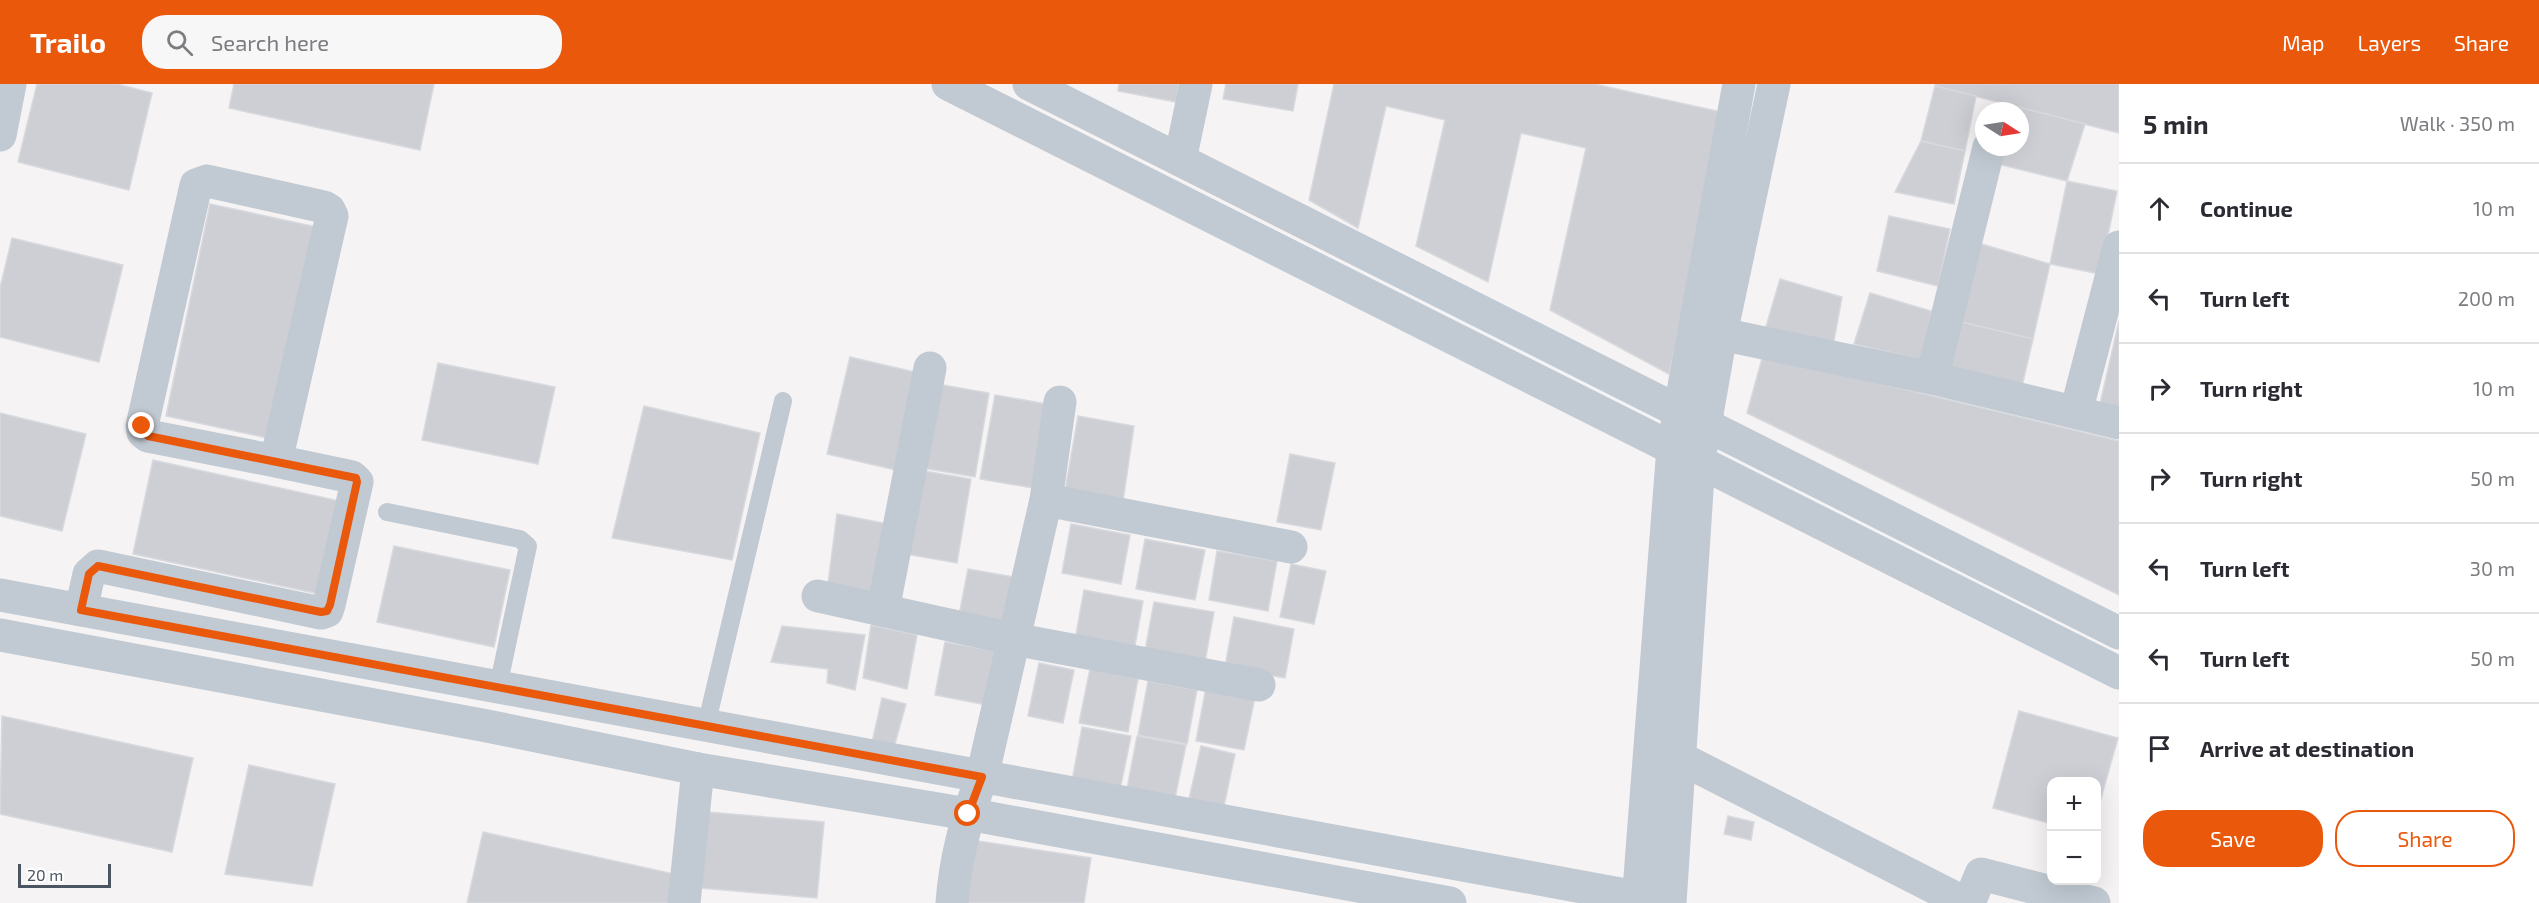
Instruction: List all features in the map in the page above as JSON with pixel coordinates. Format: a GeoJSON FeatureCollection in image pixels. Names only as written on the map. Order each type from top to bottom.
{"type":"FeatureCollection","features":[{"type":"Feature","properties":{"kind":"street"},"geometry":{"type":"LineString","coordinates":[[0,135],[10,84]]}},
{"type":"Feature","properties":{"kind":"street"},"geometry":{"type":"LineString","coordinates":[[948,84],[2119,673]]}},
{"type":"Feature","properties":{"kind":"street"},"geometry":{"type":"LineString","coordinates":[[1029,84],[2119,633]]}},
{"type":"Feature","properties":{"kind":"street"},"geometry":{"type":"LineString","coordinates":[[1180,160],[1196,84]]}},
{"type":"Feature","properties":{"kind":"street"},"geometry":{"type":"LineString","coordinates":[[1654,902],[1686,454],[1739,84]]}},
{"type":"Feature","properties":{"kind":"street"},"geometry":{"type":"LineString","coordinates":[[1691,419],[1721,334],[1774,84]]}},
{"type":"Feature","properties":{"kind":"street"},"geometry":{"type":"LineString","coordinates":[[1932,378],[1987,156]]}},
{"type":"Feature","properties":{"kind":"street"},"geometry":{"type":"LineString","coordinates":[[81,610],[89,574],[98,566],[321,612],[327,611],[357,482],[352,477],[148,436],[143,432],[142,426],[196,185],[207,181],[324,207],[332,216],[276,461]]}},
{"type":"Feature","properties":{"kind":"street"},"geometry":{"type":"LineString","coordinates":[[2076,412],[2119,247]]}},
{"type":"Feature","properties":{"kind":"street"},"geometry":{"type":"LineString","coordinates":[[1721,334],[1932,378],[2119,423]]}},
{"type":"Feature","properties":{"kind":"street"},"geometry":{"type":"LineString","coordinates":[[883,610],[930,368]]}},
{"type":"Feature","properties":{"kind":"street"},"geometry":{"type":"LineString","coordinates":[[952,903],[968,814],[982,777],[1046,500],[1060,402]]}},
{"type":"Feature","properties":{"kind":"street"},"geometry":{"type":"LineString","coordinates":[[1654,902],[1680,758],[1686,454]]}},
{"type":"Feature","properties":{"kind":"street"},"geometry":{"type":"LineString","coordinates":[[1046,500],[1291,547]]}},
{"type":"Feature","properties":{"kind":"street"},"geometry":{"type":"LineString","coordinates":[[0,595],[1654,902]]}},
{"type":"Feature","properties":{"kind":"street"},"geometry":{"type":"LineString","coordinates":[[818,596],[1013,639],[1259,685]]}},
{"type":"Feature","properties":{"kind":"street"},"geometry":{"type":"LineString","coordinates":[[0,635],[487,726],[698,769],[968,814],[1450,903]]}},
{"type":"Feature","properties":{"kind":"street"},"geometry":{"type":"LineString","coordinates":[[1680,758],[1965,903]]}},
{"type":"Feature","properties":{"kind":"street"},"geometry":{"type":"LineString","coordinates":[[684,903],[698,769]]}},
{"type":"Feature","properties":{"kind":"street"},"geometry":{"type":"LineString","coordinates":[[1970,903],[1982,874],[2094,903]]}},
{"type":"Feature","properties":{"kind":"lane"},"geometry":{"type":"LineString","coordinates":[[706,726],[783,400]]}},
{"type":"Feature","properties":{"kind":"lane"},"geometry":{"type":"LineString","coordinates":[[387,512],[520,539],[528,546],[498,687]]}},
{"type":"Feature","properties":{"kind":"building"},"geometry":{"type":"Polygon","coordinates":[[[37,84],[117,84],[152,93],[129,190],[18,162],[37,84]]]}},
{"type":"Feature","properties":{"kind":"building"},"geometry":{"type":"Polygon","coordinates":[[[234,84],[434,84],[420,150],[229,108],[234,84]]]}},
{"type":"Feature","properties":{"kind":"building"},"geometry":{"type":"Polygon","coordinates":[[[1119,84],[1179,84],[1176,102],[1118,91],[1119,84]]]}},
{"type":"Feature","properties":{"kind":"building"},"geometry":{"type":"Polygon","coordinates":[[[1226,84],[1298,84],[1293,111],[1223,99],[1226,84]]]}},
{"type":"Feature","properties":{"kind":"building"},"geometry":{"type":"Polygon","coordinates":[[[1334,84],[1594,84],[1726,113],[1669,374],[1550,310],[1586,148],[1521,133],[1488,282],[1416,246],[1445,120],[1386,106],[1358,228],[1309,200],[1334,84]]]}},
{"type":"Feature","properties":{"kind":"building"},"geometry":{"type":"Polygon","coordinates":[[[1936,84],[2119,84],[2119,133],[2029,110],[2029,102],[1998,102],[1935,86],[1936,84]]]}},
{"type":"Feature","properties":{"kind":"building"},"geometry":{"type":"Polygon","coordinates":[[[1935,86],[1976,96],[1965,151],[1921,141],[1935,86]]]}},
{"type":"Feature","properties":{"kind":"building"},"geometry":{"type":"Polygon","coordinates":[[[2029,110],[2085,124],[2067,181],[1998,164],[1999,156],[2029,156],[2029,110]]]}},
{"type":"Feature","properties":{"kind":"building"},"geometry":{"type":"Polygon","coordinates":[[[1921,141],[1965,151],[1954,204],[1895,192],[1921,141]]]}},
{"type":"Feature","properties":{"kind":"building"},"geometry":{"type":"Polygon","coordinates":[[[2067,181],[2117,191],[2100,274],[2050,264],[2067,181]]]}},
{"type":"Feature","properties":{"kind":"building"},"geometry":{"type":"Polygon","coordinates":[[[210,204],[317,227],[272,439],[166,416],[210,204]]]}},
{"type":"Feature","properties":{"kind":"building"},"geometry":{"type":"Polygon","coordinates":[[[1889,216],[1950,229],[1938,286],[1877,271],[1889,216]]]}},
{"type":"Feature","properties":{"kind":"building"},"geometry":{"type":"Polygon","coordinates":[[[12,238],[123,265],[99,362],[0,337],[0,288],[12,238]]]}},
{"type":"Feature","properties":{"kind":"building"},"geometry":{"type":"Polygon","coordinates":[[[1978,243],[2050,264],[2033,339],[1961,322],[1978,243]]]}},
{"type":"Feature","properties":{"kind":"building"},"geometry":{"type":"Polygon","coordinates":[[[1780,279],[1842,297],[1833,346],[1765,330],[1780,279]]]}},
{"type":"Feature","properties":{"kind":"building"},"geometry":{"type":"Polygon","coordinates":[[[1870,293],[1931,311],[1923,360],[1854,344],[1870,293]]]}},
{"type":"Feature","properties":{"kind":"building"},"geometry":{"type":"Polygon","coordinates":[[[2119,321],[2119,408],[2100,404],[2119,321]]]}},
{"type":"Feature","properties":{"kind":"building"},"geometry":{"type":"Polygon","coordinates":[[[1961,322],[2033,339],[2022,386],[1950,369],[1961,322]]]}},
{"type":"Feature","properties":{"kind":"building"},"geometry":{"type":"Polygon","coordinates":[[[1763,355],[2119,441],[2119,595],[1747,413],[1763,355]]]}},
{"type":"Feature","properties":{"kind":"building"},"geometry":{"type":"Polygon","coordinates":[[[850,357],[919,373],[896,470],[827,454],[850,357]]]}},
{"type":"Feature","properties":{"kind":"building"},"geometry":{"type":"Polygon","coordinates":[[[438,363],[555,387],[538,464],[422,440],[438,363]]]}},
{"type":"Feature","properties":{"kind":"building"},"geometry":{"type":"Polygon","coordinates":[[[937,384],[989,393],[975,477],[922,468],[937,384]]]}},
{"type":"Feature","properties":{"kind":"building"},"geometry":{"type":"Polygon","coordinates":[[[995,395],[1047,404],[1033,488],[980,479],[995,395]]]}},
{"type":"Feature","properties":{"kind":"building"},"geometry":{"type":"Polygon","coordinates":[[[644,406],[760,433],[732,560],[612,538],[644,406]]]}},
{"type":"Feature","properties":{"kind":"building"},"geometry":{"type":"Polygon","coordinates":[[[0,413],[86,434],[62,531],[0,516],[0,413]]]}},
{"type":"Feature","properties":{"kind":"building"},"geometry":{"type":"Polygon","coordinates":[[[1078,416],[1134,426],[1123,501],[1065,491],[1078,416]]]}},
{"type":"Feature","properties":{"kind":"building"},"geometry":{"type":"Polygon","coordinates":[[[1290,454],[1335,463],[1321,530],[1277,522],[1290,454]]]}},
{"type":"Feature","properties":{"kind":"building"},"geometry":{"type":"Polygon","coordinates":[[[153,460],[344,502],[324,595],[133,554],[153,460]]]}},
{"type":"Feature","properties":{"kind":"building"},"geometry":{"type":"Polygon","coordinates":[[[919,470],[971,479],[957,563],[905,554],[919,470]]]}},
{"type":"Feature","properties":{"kind":"building"},"geometry":{"type":"Polygon","coordinates":[[[837,514],[888,524],[873,603],[827,591],[837,514]]]}},
{"type":"Feature","properties":{"kind":"building"},"geometry":{"type":"Polygon","coordinates":[[[1071,524],[1130,535],[1121,584],[1062,573],[1071,524]]]}},
{"type":"Feature","properties":{"kind":"building"},"geometry":{"type":"Polygon","coordinates":[[[1145,539],[1205,550],[1195,600],[1136,589],[1145,539]]]}},
{"type":"Feature","properties":{"kind":"building"},"geometry":{"type":"Polygon","coordinates":[[[394,546],[510,570],[494,647],[377,622],[394,546]]]}},
{"type":"Feature","properties":{"kind":"building"},"geometry":{"type":"Polygon","coordinates":[[[1217,551],[1277,561],[1268,611],[1209,600],[1217,551]]]}},
{"type":"Feature","properties":{"kind":"building"},"geometry":{"type":"Polygon","coordinates":[[[1291,564],[1326,571],[1314,624],[1280,617],[1291,564]]]}},
{"type":"Feature","properties":{"kind":"building"},"geometry":{"type":"Polygon","coordinates":[[[968,569],[1019,578],[1011,626],[959,615],[968,569]]]}},
{"type":"Feature","properties":{"kind":"building"},"geometry":{"type":"Polygon","coordinates":[[[1084,590],[1143,601],[1134,651],[1075,640],[1084,590]]]}},
{"type":"Feature","properties":{"kind":"building"},"geometry":{"type":"Polygon","coordinates":[[[1154,602],[1214,612],[1205,662],[1145,651],[1154,602]]]}},
{"type":"Feature","properties":{"kind":"building"},"geometry":{"type":"Polygon","coordinates":[[[1234,617],[1294,629],[1285,678],[1225,667],[1234,617]]]}},
{"type":"Feature","properties":{"kind":"building"},"geometry":{"type":"Polygon","coordinates":[[[871,625],[917,635],[907,689],[863,678],[871,625]]]}},
{"type":"Feature","properties":{"kind":"building"},"geometry":{"type":"Polygon","coordinates":[[[782,626],[865,635],[855,690],[827,683],[828,669],[771,662],[782,626]]]}},
{"type":"Feature","properties":{"kind":"building"},"geometry":{"type":"Polygon","coordinates":[[[945,642],[996,651],[987,705],[935,695],[945,642]]]}},
{"type":"Feature","properties":{"kind":"building"},"geometry":{"type":"Polygon","coordinates":[[[1039,663],[1074,670],[1063,723],[1028,716],[1039,663]]]}},
{"type":"Feature","properties":{"kind":"building"},"geometry":{"type":"Polygon","coordinates":[[[1090,669],[1138,679],[1128,732],[1079,723],[1090,669]]]}},
{"type":"Feature","properties":{"kind":"building"},"geometry":{"type":"Polygon","coordinates":[[[1148,681],[1197,690],[1187,744],[1138,735],[1148,681]]]}},
{"type":"Feature","properties":{"kind":"building"},"geometry":{"type":"Polygon","coordinates":[[[1206,687],[1255,697],[1244,750],[1196,741],[1206,687]]]}},
{"type":"Feature","properties":{"kind":"building"},"geometry":{"type":"Polygon","coordinates":[[[882,698],[906,704],[893,751],[871,747],[882,698]]]}},
{"type":"Feature","properties":{"kind":"building"},"geometry":{"type":"Polygon","coordinates":[[[2019,711],[2118,738],[2101,798],[2101,777],[2047,777],[2047,823],[1993,808],[2019,711]]]}},
{"type":"Feature","properties":{"kind":"building"},"geometry":{"type":"Polygon","coordinates":[[[2,716],[193,758],[172,852],[0,814],[2,716]]]}},
{"type":"Feature","properties":{"kind":"building"},"geometry":{"type":"Polygon","coordinates":[[[1082,727],[1131,736],[1120,790],[1072,781],[1082,727]]]}},
{"type":"Feature","properties":{"kind":"building"},"geometry":{"type":"Polygon","coordinates":[[[1137,736],[1186,745],[1175,798],[1127,789],[1137,736]]]}},
{"type":"Feature","properties":{"kind":"building"},"geometry":{"type":"Polygon","coordinates":[[[1201,746],[1235,754],[1224,806],[1189,799],[1201,746]]]}},
{"type":"Feature","properties":{"kind":"building"},"geometry":{"type":"Polygon","coordinates":[[[249,765],[335,784],[312,886],[225,874],[249,765]]]}},
{"type":"Feature","properties":{"kind":"building"},"geometry":{"type":"Polygon","coordinates":[[[707,812],[824,822],[817,898],[701,888],[707,812]]]}},
{"type":"Feature","properties":{"kind":"building"},"geometry":{"type":"Polygon","coordinates":[[[1728,816],[1754,822],[1751,840],[1724,834],[1728,816]]]}},
{"type":"Feature","properties":{"kind":"building"},"geometry":{"type":"Polygon","coordinates":[[[483,832],[674,874],[669,903],[467,903],[483,832]]]}},
{"type":"Feature","properties":{"kind":"building"},"geometry":{"type":"Polygon","coordinates":[[[971,840],[1091,858],[1084,903],[962,903],[971,840]]]}},
{"type":"Feature","properties":{"kind":"route"},"geometry":{"type":"LineString","coordinates":[[142,426],[143,432],[148,436],[356,478],[330,605],[327,611],[321,612],[98,566],[89,574],[81,610],[982,777],[968,814]]}}]}
